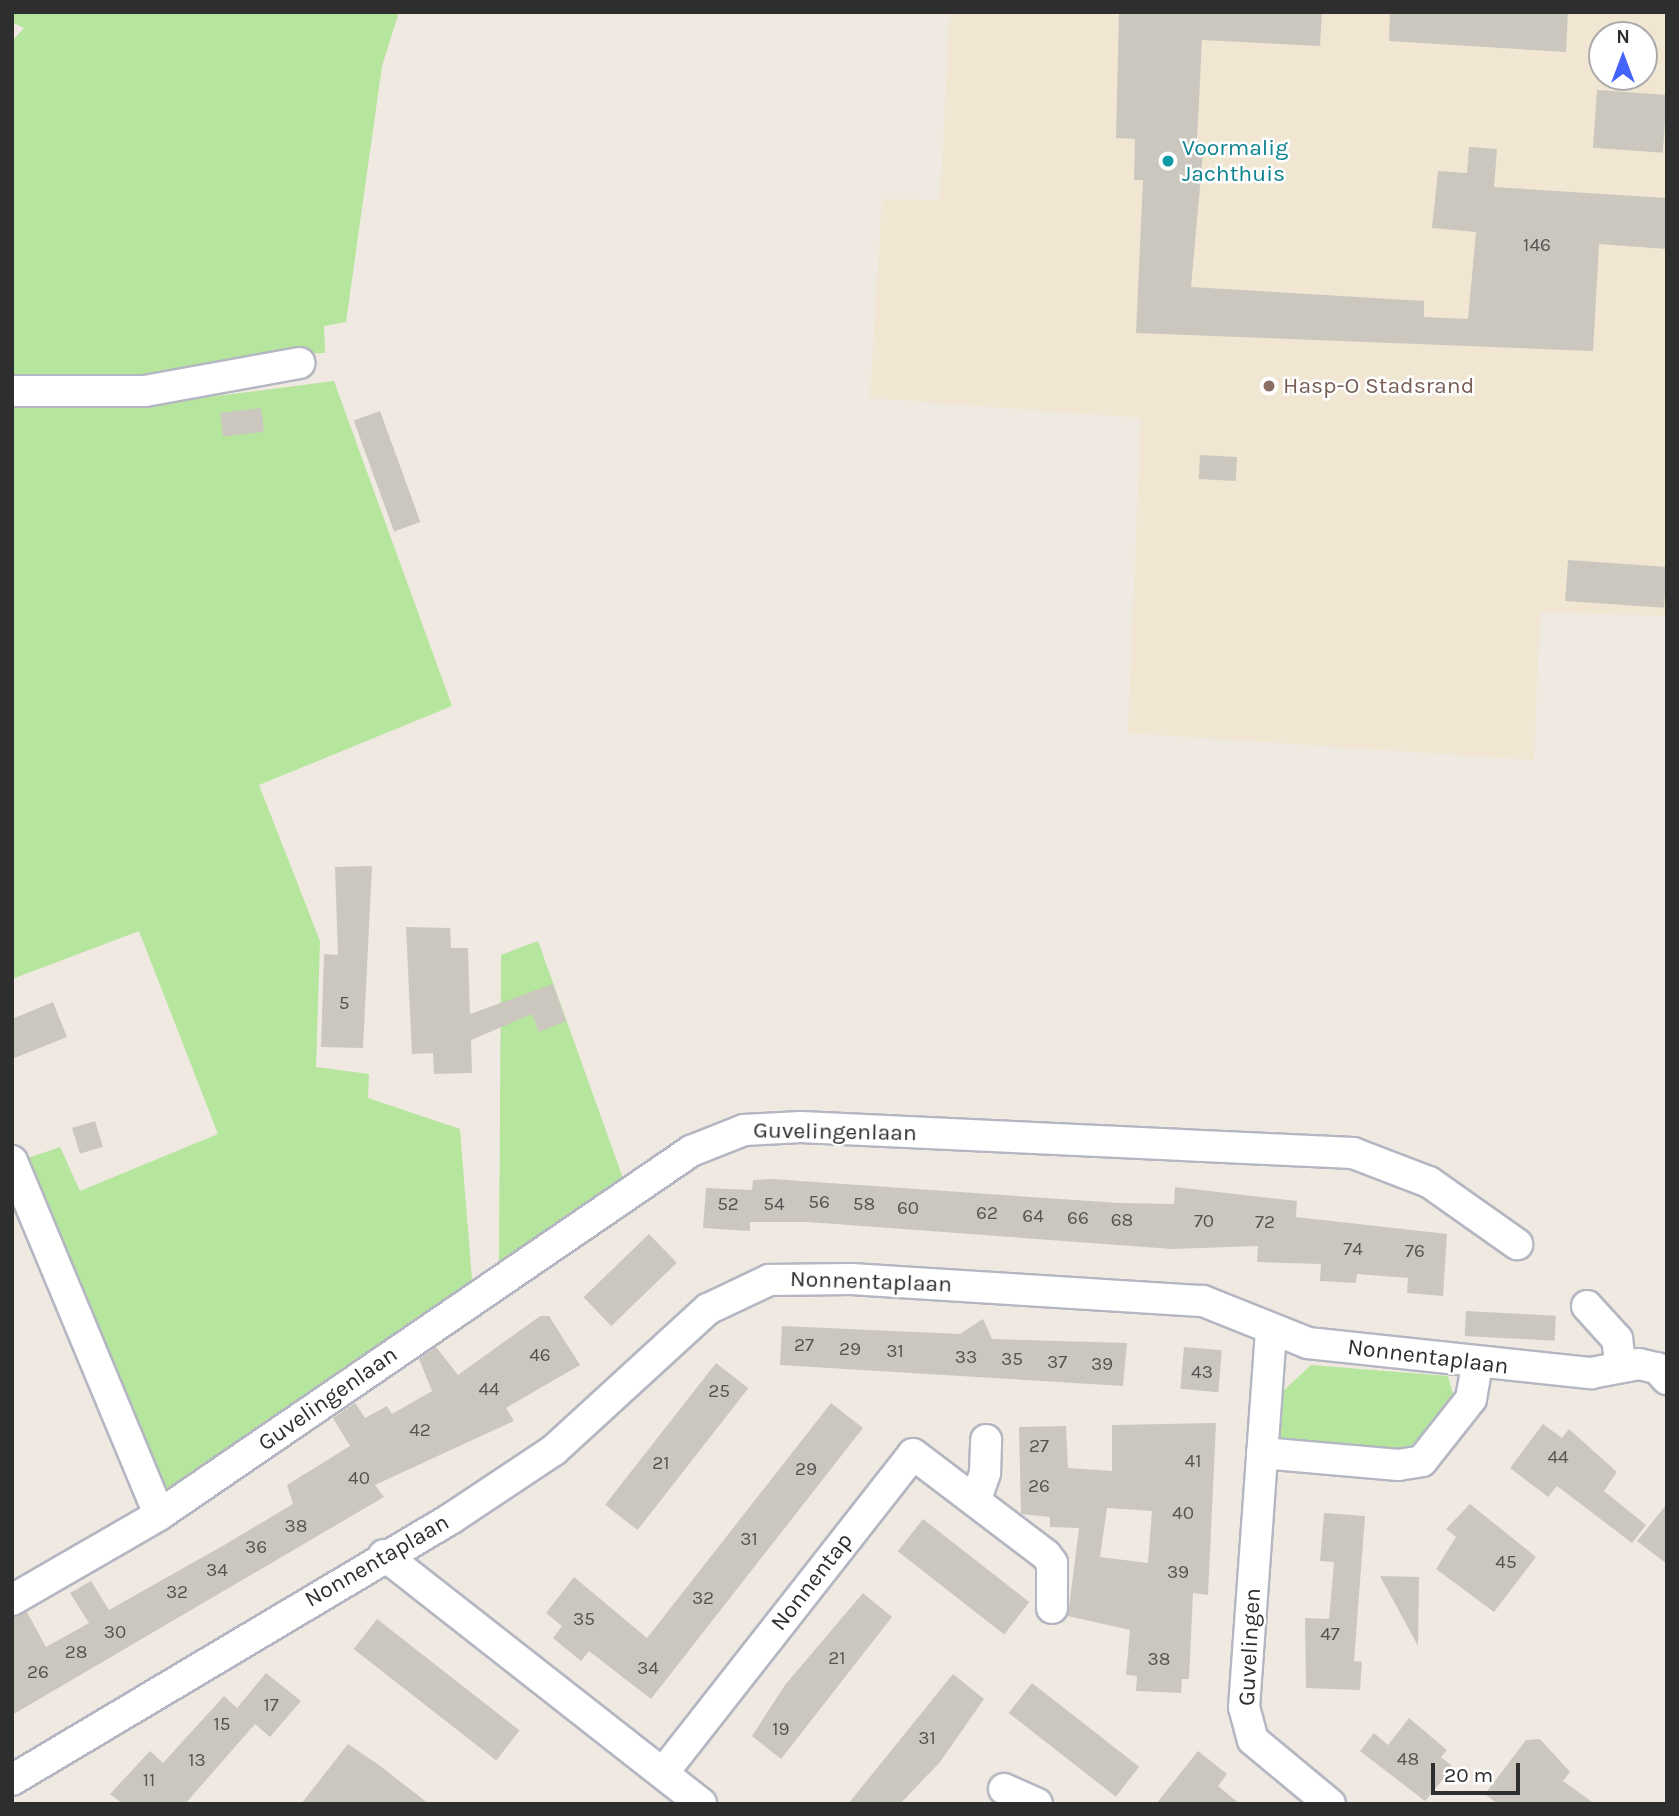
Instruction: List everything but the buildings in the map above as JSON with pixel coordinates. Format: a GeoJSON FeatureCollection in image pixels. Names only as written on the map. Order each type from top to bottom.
{"type":"FeatureCollection","features":[{"type":"Feature","properties":{"kind":"street"},"geometry":{"type":"LineString","coordinates":[[12,391],[145,391],[299,363]]}},
{"type":"Feature","properties":{"kind":"street","name":"Guvelingenlaan"},"geometry":{"type":"LineString","coordinates":[[12,1600],[159,1516],[691,1151],[744,1130],[801,1127],[1353,1153],[1429,1182],[1517,1244]]}},
{"type":"Feature","properties":{"kind":"street"},"geometry":{"type":"LineString","coordinates":[[12,1161],[159,1516]]}},
{"type":"Feature","properties":{"kind":"street","name":"Nonnentaplaan"},"geometry":{"type":"LineString","coordinates":[[12,1780],[554,1450],[708,1309],[769,1280],[851,1279],[1203,1301],[1271,1331],[1308,1343],[1477,1364],[1591,1373],[1621,1366]]}},
{"type":"Feature","properties":{"kind":"street"},"geometry":{"type":"LineString","coordinates":[[1587,1306],[1618,1339],[1621,1366],[1657,1368],[1667,1379]]}},
{"type":"Feature","properties":{"kind":"street","name":"Guvelingen"},"geometry":{"type":"LineString","coordinates":[[1271,1331],[1244,1707],[1253,1740],[1329,1804]]}},
{"type":"Feature","properties":{"kind":"street"},"geometry":{"type":"LineString","coordinates":[[1262,1453],[1398,1465],[1422,1461],[1471,1399],[1477,1364]]}},
{"type":"Feature","properties":{"kind":"street"},"geometry":{"type":"LineString","coordinates":[[976,1499],[986,1440]]}},
{"type":"Feature","properties":{"kind":"street","name":"Nonnentap"},"geometry":{"type":"LineString","coordinates":[[663,1773],[913,1454],[976,1499],[1052,1563],[1052,1608]]}},
{"type":"Feature","properties":{"kind":"street"},"geometry":{"type":"LineString","coordinates":[[384,1555],[701,1804]]}},
{"type":"Feature","properties":{"kind":"street"},"geometry":{"type":"LineString","coordinates":[[1003,1789],[1037,1804]]}},
{"type":"Feature","properties":{"kind":"shaded area","name":"Hasp-O Stadsrand"},"geometry":{"type":"Polygon","coordinates":[[[950,12],[1667,12],[1667,616],[1540,612],[1534,760],[1128,733],[1141,418],[870,398],[882,199],[940,200],[950,12]]]}},
{"type":"Feature","properties":{"kind":"green space"},"geometry":{"type":"Polygon","coordinates":[[[12,12],[399,12],[382,66],[346,322],[324,326],[325,353],[271,354],[165,377],[12,380],[12,41],[24,28],[12,22],[12,12]]]}},
{"type":"Feature","properties":{"kind":"green space"},"geometry":{"type":"Polygon","coordinates":[[[334,381],[452,706],[259,785],[320,941],[316,1067],[369,1074],[368,1098],[460,1129],[472,1280],[172,1496],[155,1479],[28,1158],[60,1147],[80,1191],[218,1134],[139,931],[12,979],[12,406],[200,398],[334,381]]]}},
{"type":"Feature","properties":{"kind":"green space"},"geometry":{"type":"Polygon","coordinates":[[[538,941],[624,1181],[499,1267],[501,955],[538,941]]]}},
{"type":"Feature","properties":{"kind":"green space"},"geometry":{"type":"Polygon","coordinates":[[[1311,1365],[1448,1376],[1455,1402],[1414,1446],[1394,1451],[1280,1440],[1282,1392],[1311,1365]]]}},
{"type":"Feature","properties":{"kind":"place","name":"Voormalig Jachthuis"},"geometry":{"type":"Point","coordinates":[1168,161]}},
{"type":"Feature","properties":{"kind":"place","name":"Hasp-O Stadsrand"},"geometry":{"type":"Point","coordinates":[1269,386]}}]}
